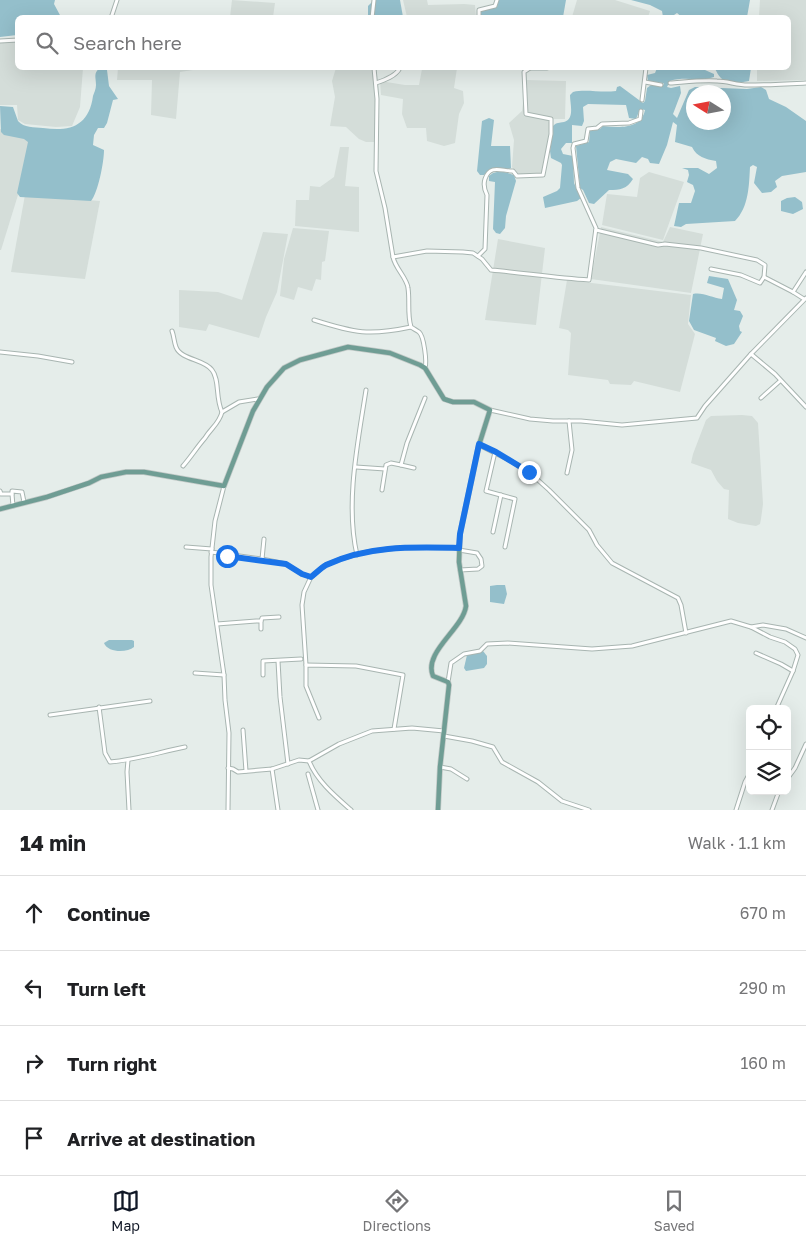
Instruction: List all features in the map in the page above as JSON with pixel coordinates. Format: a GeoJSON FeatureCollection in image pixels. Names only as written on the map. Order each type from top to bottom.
{"type":"FeatureCollection","features":[{"type":"Feature","properties":{"kind":"main road"},"geometry":{"type":"LineString","coordinates":[[0,509],[47,497],[101,477],[126,472],[144,472],[224,486],[258,399],[276,375],[291,364],[348,347],[390,352],[425,368],[444,399],[453,402],[474,402],[490,410],[479,443],[460,534],[460,570],[466,606],[465,612],[462,619],[439,648],[430,668],[433,676],[448,682],[448,708],[440,767],[438,810]]}},
{"type":"Feature","properties":{"kind":"street"},"geometry":{"type":"LineString","coordinates":[[112,15],[117,0]]}},
{"type":"Feature","properties":{"kind":"street"},"geometry":{"type":"LineString","coordinates":[[372,15],[374,0]]}},
{"type":"Feature","properties":{"kind":"street"},"geometry":{"type":"LineString","coordinates":[[479,15],[479,10],[495,6],[497,0]]}},
{"type":"Feature","properties":{"kind":"street"},"geometry":{"type":"LineString","coordinates":[[0,41],[15,40]]}},
{"type":"Feature","properties":{"kind":"street"},"geometry":{"type":"LineString","coordinates":[[374,70],[376,83],[376,171],[385,208],[392,257],[408,286],[411,327]]}},
{"type":"Feature","properties":{"kind":"street"},"geometry":{"type":"LineString","coordinates":[[376,83],[385,80],[399,70]]}},
{"type":"Feature","properties":{"kind":"street"},"geometry":{"type":"LineString","coordinates":[[478,256],[485,249],[487,194],[484,190],[484,181],[488,172],[493,169],[500,169],[513,171],[517,176],[543,175],[551,134],[551,119],[526,114],[524,72],[528,70]]}},
{"type":"Feature","properties":{"kind":"street"},"geometry":{"type":"LineString","coordinates":[[642,100],[646,70]]}},
{"type":"Feature","properties":{"kind":"street"},"geometry":{"type":"LineString","coordinates":[[670,83],[718,81],[769,86],[806,83]]}},
{"type":"Feature","properties":{"kind":"street"},"geometry":{"type":"LineString","coordinates":[[645,82],[661,84]]}},
{"type":"Feature","properties":{"kind":"street"},"geometry":{"type":"LineString","coordinates":[[392,257],[427,252],[473,253],[482,259],[491,270],[589,280],[596,230],[578,188],[574,144],[586,141],[588,129],[597,128],[602,124],[630,124],[640,119],[641,111]]}},
{"type":"Feature","properties":{"kind":"street"},"geometry":{"type":"LineString","coordinates":[[596,230],[658,245],[701,248],[757,260],[765,265],[764,277],[760,283],[741,275],[711,269]]}},
{"type":"Feature","properties":{"kind":"street"},"geometry":{"type":"LineString","coordinates":[[793,292],[806,272]]}},
{"type":"Feature","properties":{"kind":"street"},"geometry":{"type":"LineString","coordinates":[[490,410],[530,419],[622,425],[697,418],[705,406],[751,354],[805,299],[764,277]]}},
{"type":"Feature","properties":{"kind":"street"},"geometry":{"type":"LineString","coordinates":[[314,320],[342,329],[368,333],[411,327],[418,331],[421,336],[427,362],[425,368]]}},
{"type":"Feature","properties":{"kind":"street"},"geometry":{"type":"LineString","coordinates":[[172,331],[176,348],[180,353],[202,362],[212,369],[216,379],[218,404],[222,412],[217,425],[205,437],[183,466]]}},
{"type":"Feature","properties":{"kind":"street"},"geometry":{"type":"LineString","coordinates":[[0,352],[72,362]]}},
{"type":"Feature","properties":{"kind":"street"},"geometry":{"type":"LineString","coordinates":[[751,354],[775,374],[806,407]]}},
{"type":"Feature","properties":{"kind":"street"},"geometry":{"type":"LineString","coordinates":[[761,398],[780,381]]}},
{"type":"Feature","properties":{"kind":"street"},"geometry":{"type":"LineString","coordinates":[[357,555],[352,535],[352,502],[366,390]]}},
{"type":"Feature","properties":{"kind":"street"},"geometry":{"type":"LineString","coordinates":[[401,465],[407,443],[425,398]]}},
{"type":"Feature","properties":{"kind":"street"},"geometry":{"type":"LineString","coordinates":[[222,412],[239,402],[258,399]]}},
{"type":"Feature","properties":{"kind":"street"},"geometry":{"type":"LineString","coordinates":[[567,473],[572,450],[569,421]]}},
{"type":"Feature","properties":{"kind":"street"},"geometry":{"type":"LineString","coordinates":[[479,443],[529,472],[549,490],[589,530],[597,545],[612,563],[678,598],[686,633]]}},
{"type":"Feature","properties":{"kind":"street"},"geometry":{"type":"LineString","coordinates":[[496,452],[486,491],[516,499],[505,547]]}},
{"type":"Feature","properties":{"kind":"street"},"geometry":{"type":"LineString","coordinates":[[382,490],[385,469],[388,464],[414,468]]}},
{"type":"Feature","properties":{"kind":"street"},"geometry":{"type":"LineString","coordinates":[[356,467],[385,469]]}},
{"type":"Feature","properties":{"kind":"street"},"geometry":{"type":"LineString","coordinates":[[224,486],[215,521],[211,551],[211,586],[224,675],[229,733],[228,810]]}},
{"type":"Feature","properties":{"kind":"street"},"geometry":{"type":"LineString","coordinates":[[0,492],[1,494],[12,494],[12,491],[22,492],[24,502]]}},
{"type":"Feature","properties":{"kind":"street"},"geometry":{"type":"LineString","coordinates":[[12,494],[13,506]]}},
{"type":"Feature","properties":{"kind":"street"},"geometry":{"type":"LineString","coordinates":[[493,532],[502,495]]}},
{"type":"Feature","properties":{"kind":"street"},"geometry":{"type":"LineString","coordinates":[[262,559],[264,539]]}},
{"type":"Feature","properties":{"kind":"street"},"geometry":{"type":"LineString","coordinates":[[319,718],[306,686],[302,605],[304,592],[311,577],[326,565],[373,550],[402,546],[459,549],[477,553],[481,559],[482,566],[478,569],[460,570]]}},
{"type":"Feature","properties":{"kind":"street"},"geometry":{"type":"LineString","coordinates":[[186,547],[286,564],[311,577]]}},
{"type":"Feature","properties":{"kind":"street"},"geometry":{"type":"LineString","coordinates":[[217,624],[261,621],[262,618],[279,617]]}},
{"type":"Feature","properties":{"kind":"street"},"geometry":{"type":"LineString","coordinates":[[261,621],[262,628]]}},
{"type":"Feature","properties":{"kind":"street"},"geometry":{"type":"LineString","coordinates":[[448,682],[451,662],[464,654],[480,651],[487,644],[508,643],[592,650],[632,646],[731,621],[751,627],[785,642],[795,649],[798,655],[778,705]]}},
{"type":"Feature","properties":{"kind":"street"},"geometry":{"type":"LineString","coordinates":[[751,627],[774,626],[806,638]]}},
{"type":"Feature","properties":{"kind":"street"},"geometry":{"type":"LineString","coordinates":[[756,654],[782,664],[793,671]]}},
{"type":"Feature","properties":{"kind":"street"},"geometry":{"type":"LineString","coordinates":[[263,675],[263,661],[301,659]]}},
{"type":"Feature","properties":{"kind":"street"},"geometry":{"type":"LineString","coordinates":[[278,661],[288,764]]}},
{"type":"Feature","properties":{"kind":"street"},"geometry":{"type":"LineString","coordinates":[[306,666],[356,666],[402,674],[394,729]]}},
{"type":"Feature","properties":{"kind":"street"},"geometry":{"type":"LineString","coordinates":[[194,673],[224,675]]}},
{"type":"Feature","properties":{"kind":"street"},"geometry":{"type":"LineString","coordinates":[[50,715],[150,701]]}},
{"type":"Feature","properties":{"kind":"street"},"geometry":{"type":"LineString","coordinates":[[99,707],[106,756],[110,762],[128,760],[184,747]]}},
{"type":"Feature","properties":{"kind":"street"},"geometry":{"type":"LineString","coordinates":[[228,768],[238,772],[272,769],[299,760],[310,761],[339,744],[372,732],[412,728],[493,747],[502,762],[538,782],[562,801],[589,810]]}},
{"type":"Feature","properties":{"kind":"street"},"geometry":{"type":"LineString","coordinates":[[242,730],[246,771]]}},
{"type":"Feature","properties":{"kind":"street"},"geometry":{"type":"LineString","coordinates":[[791,774],[806,744]]}},
{"type":"Feature","properties":{"kind":"street"},"geometry":{"type":"LineString","coordinates":[[128,760],[129,810]]}},
{"type":"Feature","properties":{"kind":"street"},"geometry":{"type":"LineString","coordinates":[[310,761],[319,780],[351,810]]}},
{"type":"Feature","properties":{"kind":"street"},"geometry":{"type":"LineString","coordinates":[[440,767],[451,769],[466,780]]}},
{"type":"Feature","properties":{"kind":"street"},"geometry":{"type":"LineString","coordinates":[[272,769],[278,810]]}},
{"type":"Feature","properties":{"kind":"street"},"geometry":{"type":"LineString","coordinates":[[308,774],[318,810]]}},
{"type":"Feature","properties":{"kind":"street"},"geometry":{"type":"LineString","coordinates":[[736,810],[746,784]]}},
{"type":"Feature","properties":{"kind":"street"},"geometry":{"type":"LineString","coordinates":[[772,810],[778,795]]}},
{"type":"Feature","properties":{"kind":"shaded area"},"geometry":{"type":"Polygon","coordinates":[[[232,0],[275,3],[273,15],[230,15],[232,0]]]}},
{"type":"Feature","properties":{"kind":"shaded area"},"geometry":{"type":"Polygon","coordinates":[[[403,0],[427,0],[428,5],[475,5],[476,15],[407,15],[403,0]]]}},
{"type":"Feature","properties":{"kind":"shaded area"},"geometry":{"type":"Polygon","coordinates":[[[577,0],[615,0],[650,11],[649,15],[573,15],[577,0]]]}},
{"type":"Feature","properties":{"kind":"shaded area"},"geometry":{"type":"Polygon","coordinates":[[[760,0],[806,0],[806,80],[757,81],[757,70],[791,70],[791,15],[759,15],[760,0]]]}},
{"type":"Feature","properties":{"kind":"shaded area"},"geometry":{"type":"Polygon","coordinates":[[[15,39],[15,70],[83,70],[80,107],[72,126],[56,127],[25,124],[18,120],[17,105],[0,105],[0,41],[15,39]]]}},
{"type":"Feature","properties":{"kind":"shaded area"},"geometry":{"type":"Polygon","coordinates":[[[118,70],[193,70],[180,72],[176,119],[151,115],[152,80],[117,80],[118,70]]]}},
{"type":"Feature","properties":{"kind":"shaded area"},"geometry":{"type":"Polygon","coordinates":[[[335,70],[374,70],[373,81],[378,97],[378,142],[366,142],[359,139],[346,127],[330,126],[335,97],[332,81],[335,70]]]}},
{"type":"Feature","properties":{"kind":"shaded area"},"geometry":{"type":"Polygon","coordinates":[[[422,70],[457,70],[454,88],[463,91],[464,103],[459,114],[455,143],[444,146],[427,141],[426,128],[407,128],[402,114],[403,99],[381,95],[380,81],[419,85],[422,70]]]}},
{"type":"Feature","properties":{"kind":"shaded area"},"geometry":{"type":"Polygon","coordinates":[[[526,80],[566,81],[565,119],[550,119],[548,144],[542,174],[518,175],[512,167],[514,140],[509,123],[522,111],[526,80]]]}},
{"type":"Feature","properties":{"kind":"shaded area"},"geometry":{"type":"Polygon","coordinates":[[[0,129],[35,140],[1,250],[0,250],[0,129]]]}},
{"type":"Feature","properties":{"kind":"shaded area"},"geometry":{"type":"Polygon","coordinates":[[[340,147],[349,147],[345,186],[359,187],[359,232],[295,226],[296,200],[309,200],[310,186],[320,187],[334,177],[340,147]]]}},
{"type":"Feature","properties":{"kind":"shaded area"},"geometry":{"type":"Polygon","coordinates":[[[649,172],[684,182],[663,240],[602,225],[607,194],[637,197],[640,178],[649,172]]]}},
{"type":"Feature","properties":{"kind":"shaded area"},"geometry":{"type":"Polygon","coordinates":[[[25,195],[100,201],[85,279],[11,272],[25,195]]]}},
{"type":"Feature","properties":{"kind":"shaded area"},"geometry":{"type":"Polygon","coordinates":[[[601,227],[663,242],[670,227],[703,234],[691,293],[591,279],[601,227]]]}},
{"type":"Feature","properties":{"kind":"shaded area"},"geometry":{"type":"Polygon","coordinates":[[[293,228],[329,231],[325,261],[322,262],[321,280],[316,279],[312,291],[298,287],[294,300],[280,296],[284,259],[293,228]]]}},
{"type":"Feature","properties":{"kind":"shaded area"},"geometry":{"type":"Polygon","coordinates":[[[263,232],[288,234],[277,292],[259,338],[209,324],[206,331],[179,327],[179,290],[218,292],[242,300],[263,232]]]}},
{"type":"Feature","properties":{"kind":"shaded area"},"geometry":{"type":"Polygon","coordinates":[[[498,239],[545,248],[536,325],[485,320],[498,239]]]}},
{"type":"Feature","properties":{"kind":"shaded area"},"geometry":{"type":"Polygon","coordinates":[[[567,280],[691,295],[688,324],[695,334],[680,392],[634,381],[631,385],[610,384],[608,380],[568,375],[571,333],[568,330],[559,328],[567,280]]]}},
{"type":"Feature","properties":{"kind":"shaded area"},"geometry":{"type":"Polygon","coordinates":[[[711,416],[752,416],[758,423],[763,504],[760,524],[756,526],[728,519],[729,490],[724,489],[711,470],[691,463],[706,420],[711,416]]]}},
{"type":"Feature","properties":{"kind":"water"},"geometry":{"type":"Polygon","coordinates":[[[0,0],[55,0],[54,4],[60,15],[15,15],[15,35],[0,37],[0,0]]]}},
{"type":"Feature","properties":{"kind":"water"},"geometry":{"type":"Polygon","coordinates":[[[374,0],[400,0],[403,15],[368,15],[368,6],[374,0]]]}},
{"type":"Feature","properties":{"kind":"water"},"geometry":{"type":"Polygon","coordinates":[[[498,0],[566,0],[563,15],[481,15],[481,11],[497,7],[498,0]]]}},
{"type":"Feature","properties":{"kind":"water"},"geometry":{"type":"Polygon","coordinates":[[[631,0],[750,0],[747,15],[679,15],[677,13],[674,15],[663,15],[662,11],[650,5],[631,0]]]}},
{"type":"Feature","properties":{"kind":"water"},"geometry":{"type":"Polygon","coordinates":[[[98,70],[107,70],[109,86],[118,99],[113,100],[104,128],[98,128],[94,135],[93,145],[104,150],[100,177],[94,197],[91,201],[20,197],[17,193],[28,142],[24,139],[4,135],[1,132],[0,106],[13,107],[18,121],[26,126],[53,129],[70,128],[83,120],[91,106],[96,88],[96,73],[98,70]]]}},
{"type":"Feature","properties":{"kind":"water"},"geometry":{"type":"Polygon","coordinates":[[[656,70],[705,70],[714,74],[714,77],[709,78],[670,81],[667,87],[680,86],[681,93],[673,114],[677,118],[686,97],[686,130],[731,130],[731,88],[761,87],[766,90],[769,99],[786,107],[806,121],[806,172],[782,176],[775,181],[777,187],[771,192],[762,193],[754,183],[757,167],[753,165],[750,167],[746,203],[735,221],[686,224],[681,227],[674,226],[679,203],[691,203],[695,191],[693,185],[687,182],[688,170],[682,168],[698,168],[709,174],[717,168],[716,161],[702,157],[692,147],[675,142],[677,125],[673,122],[667,145],[659,164],[650,163],[648,159],[642,157],[636,163],[616,159],[610,162],[607,170],[628,174],[633,179],[626,187],[609,190],[594,204],[589,203],[583,190],[580,188],[576,146],[589,142],[590,131],[600,129],[603,126],[623,127],[634,124],[643,116],[645,110],[640,109],[636,119],[629,118],[626,105],[588,104],[583,107],[584,121],[582,126],[572,125],[572,143],[566,143],[561,149],[563,154],[573,156],[574,183],[581,198],[577,201],[545,208],[543,197],[560,188],[562,165],[551,158],[550,151],[553,126],[570,118],[570,95],[578,91],[616,91],[617,87],[620,86],[643,103],[647,88],[651,85],[661,87],[664,84],[648,81],[647,75],[655,73],[656,70]]]}},
{"type":"Feature","properties":{"kind":"water"},"geometry":{"type":"Polygon","coordinates":[[[716,70],[751,70],[749,81],[730,82],[720,77],[716,70]]]}},
{"type":"Feature","properties":{"kind":"water"},"geometry":{"type":"Polygon","coordinates":[[[489,118],[494,120],[491,146],[510,146],[511,168],[493,169],[484,175],[480,175],[477,171],[482,121],[489,118]]]}},
{"type":"Feature","properties":{"kind":"water"},"geometry":{"type":"Polygon","coordinates":[[[501,171],[514,175],[516,181],[506,216],[505,228],[500,234],[496,233],[493,229],[495,182],[489,181],[489,176],[501,171]]]}},
{"type":"Feature","properties":{"kind":"water"},"geometry":{"type":"Polygon","coordinates":[[[795,197],[802,202],[803,209],[793,214],[781,211],[781,201],[795,197]]]}},
{"type":"Feature","properties":{"kind":"water"},"geometry":{"type":"Polygon","coordinates":[[[709,276],[728,279],[737,300],[734,310],[740,311],[743,316],[739,326],[742,332],[734,344],[726,346],[715,341],[716,338],[694,330],[689,321],[693,294],[722,299],[724,288],[707,283],[709,276]]]}},
{"type":"Feature","properties":{"kind":"water"},"geometry":{"type":"Polygon","coordinates":[[[505,585],[507,594],[504,604],[490,602],[490,586],[505,585]]]}},
{"type":"Feature","properties":{"kind":"water"},"geometry":{"type":"Polygon","coordinates":[[[109,640],[132,640],[134,641],[134,647],[118,651],[109,649],[104,643],[109,640]]]}},
{"type":"Feature","properties":{"kind":"water"},"geometry":{"type":"Polygon","coordinates":[[[483,651],[487,656],[487,664],[484,668],[466,671],[464,668],[467,655],[483,651]]]}},
{"type":"Feature","properties":{"kind":"route"},"geometry":{"type":"LineString","coordinates":[[227,556],[286,564],[311,577],[326,565],[373,550],[402,546],[459,548],[460,534],[479,444],[529,472]]}}]}
